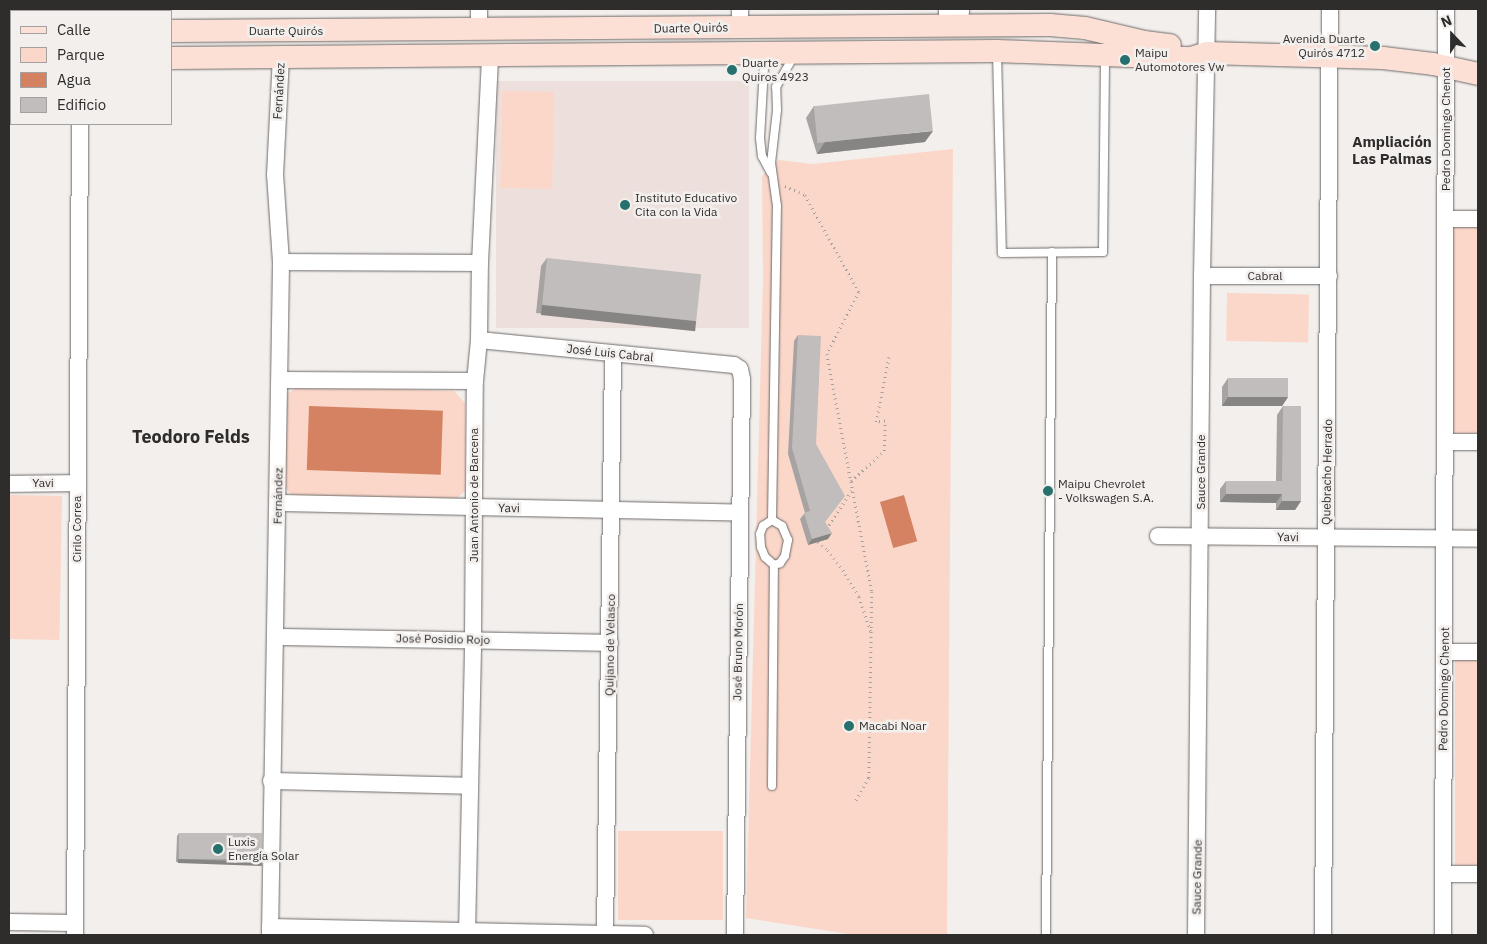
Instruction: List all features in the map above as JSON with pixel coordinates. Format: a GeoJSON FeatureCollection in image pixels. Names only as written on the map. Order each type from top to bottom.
{"type":"FeatureCollection","features":[{"type":"Feature","properties":{"kind":"main road","name":"Duarte Quirós"},"geometry":{"type":"LineString","coordinates":[[172,31],[479,19],[954,17],[1085,28],[1144,42],[1192,47],[1207,54]]}},
{"type":"Feature","properties":{"kind":"main road","name":"Duarte Quirós"},"geometry":{"type":"LineString","coordinates":[[172,58],[996,52],[1191,58],[1207,54],[1384,58],[1446,67],[1478,74]]}},
{"type":"Feature","properties":{"kind":"street","name":"Sauce Grande"},"geometry":{"type":"LineString","coordinates":[[1196,935],[1202,276],[1207,9]]}},
{"type":"Feature","properties":{"kind":"street","name":"Quebracho Herrado"},"geometry":{"type":"LineString","coordinates":[[1323,935],[1330,9]]}},
{"type":"Feature","properties":{"kind":"street","name":"Pedro Domingo Chenot"},"geometry":{"type":"LineString","coordinates":[[1443,935],[1446,538],[1446,9]]}},
{"type":"Feature","properties":{"kind":"street","name":"Juan Antonio de Barcena"},"geometry":{"type":"LineString","coordinates":[[467,934],[473,639],[475,381],[479,340],[480,264],[490,56]]}},
{"type":"Feature","properties":{"kind":"street","name":"Fernández"},"geometry":{"type":"LineString","coordinates":[[270,931],[281,262],[276,175],[281,57]]}},
{"type":"Feature","properties":{"kind":"street","name":"Cirilo Correa"},"geometry":{"type":"LineString","coordinates":[[74,929],[80,125]]}},
{"type":"Feature","properties":{"kind":"street"},"geometry":{"type":"LineString","coordinates":[[1447,219],[1478,219]]}},
{"type":"Feature","properties":{"kind":"street"},"geometry":{"type":"LineString","coordinates":[[281,262],[480,264]]}},
{"type":"Feature","properties":{"kind":"street","name":"Cabral"},"geometry":{"type":"LineString","coordinates":[[1202,276],[1329,276]]}},
{"type":"Feature","properties":{"kind":"street","name":"José Luis Cabral"},"geometry":{"type":"LineString","coordinates":[[479,340],[734,366],[740,370]]}},
{"type":"Feature","properties":{"kind":"street","name":"Quijano de Velasco"},"geometry":{"type":"LineString","coordinates":[[605,935],[613,354]]}},
{"type":"Feature","properties":{"kind":"street","name":"José Bruno Morón"},"geometry":{"type":"LineString","coordinates":[[735,935],[742,379],[740,370]]}},
{"type":"Feature","properties":{"kind":"street"},"geometry":{"type":"LineString","coordinates":[[280,380],[475,381]]}},
{"type":"Feature","properties":{"kind":"street"},"geometry":{"type":"LineString","coordinates":[[1445,442],[1478,442]]}},
{"type":"Feature","properties":{"kind":"street","name":"Yavi"},"geometry":{"type":"LineString","coordinates":[[9,484],[77,483]]}},
{"type":"Feature","properties":{"kind":"street","name":"Yavi"},"geometry":{"type":"LineString","coordinates":[[278,503],[740,513]]}},
{"type":"Feature","properties":{"kind":"street","name":"Yavi"},"geometry":{"type":"LineString","coordinates":[[1158,536],[1478,539]]}},
{"type":"Feature","properties":{"kind":"street","name":"José Posidio Rojo"},"geometry":{"type":"LineString","coordinates":[[276,637],[473,639],[610,643]]}},
{"type":"Feature","properties":{"kind":"street"},"geometry":{"type":"LineString","coordinates":[[1444,652],[1478,652]]}},
{"type":"Feature","properties":{"kind":"street"},"geometry":{"type":"LineString","coordinates":[[271,781],[469,786]]}},
{"type":"Feature","properties":{"kind":"street"},"geometry":{"type":"LineString","coordinates":[[1443,874],[1478,874]]}},
{"type":"Feature","properties":{"kind":"street"},"geometry":{"type":"LineString","coordinates":[[9,922],[74,929]]}},
{"type":"Feature","properties":{"kind":"street"},"geometry":{"type":"LineString","coordinates":[[270,931],[645,935]]}},
{"type":"Feature","properties":{"kind":"lane"},"geometry":{"type":"LineString","coordinates":[[996,52],[1002,253],[1103,252],[1105,55]]}},
{"type":"Feature","properties":{"kind":"lane"},"geometry":{"type":"LineString","coordinates":[[757,54],[764,67],[760,138],[762,156],[771,172],[776,206],[772,520]]}},
{"type":"Feature","properties":{"kind":"lane"},"geometry":{"type":"LineString","coordinates":[[771,172],[777,110],[776,87],[795,54]]}},
{"type":"Feature","properties":{"kind":"lane"},"geometry":{"type":"LineString","coordinates":[[1046,935],[1052,252]]}},
{"type":"Feature","properties":{"kind":"lane"},"geometry":{"type":"LineString","coordinates":[[772,520],[763,526],[760,534],[765,557],[774,565],[772,786]]}},
{"type":"Feature","properties":{"kind":"lane"},"geometry":{"type":"LineString","coordinates":[[772,520],[782,526],[788,540],[785,556],[780,563],[774,565]]}},
{"type":"Feature","properties":{"kind":"path"},"geometry":{"type":"LineString","coordinates":[[774,184],[792,188],[805,195],[859,292],[827,354],[872,592],[870,778],[854,804]]}},
{"type":"Feature","properties":{"kind":"path"},"geometry":{"type":"LineString","coordinates":[[851,481],[884,451],[885,421],[876,422],[889,356]]}},
{"type":"Feature","properties":{"kind":"path"},"geometry":{"type":"LineString","coordinates":[[824,532],[853,488]]}},
{"type":"Feature","properties":{"kind":"path"},"geometry":{"type":"LineString","coordinates":[[818,542],[828,550],[843,570],[859,597],[872,633]]}},
{"type":"Feature","properties":{"kind":"shaded area","name":"Instituto Educativo Cita con la Vida"},"geometry":{"type":"Polygon","coordinates":[[[496,81],[749,81],[749,328],[496,328],[496,81]]]}},
{"type":"Feature","properties":{"kind":"green space"},"geometry":{"type":"Polygon","coordinates":[[[502,91],[554,92],[552,189],[500,188],[502,91]]]}},
{"type":"Feature","properties":{"kind":"green space","name":"Macabi Noar"},"geometry":{"type":"Polygon","coordinates":[[[953,149],[947,935],[854,935],[746,918],[763,279],[762,176],[779,160],[812,164],[953,149]]]}},
{"type":"Feature","properties":{"kind":"green space"},"geometry":{"type":"Polygon","coordinates":[[[1452,227],[1478,227],[1478,433],[1452,433],[1452,227]]]}},
{"type":"Feature","properties":{"kind":"green space"},"geometry":{"type":"Polygon","coordinates":[[[1227,293],[1309,294],[1308,342],[1226,341],[1227,293]]]}},
{"type":"Feature","properties":{"kind":"green space"},"geometry":{"type":"Polygon","coordinates":[[[300,386],[454,391],[465,403],[465,491],[456,499],[292,496],[286,488],[285,395],[300,386]]]}},
{"type":"Feature","properties":{"kind":"green space"},"geometry":{"type":"Polygon","coordinates":[[[9,495],[62,496],[59,640],[9,639],[9,495]]]}},
{"type":"Feature","properties":{"kind":"green space"},"geometry":{"type":"Polygon","coordinates":[[[1455,660],[1478,660],[1478,865],[1455,865],[1455,660]]]}},
{"type":"Feature","properties":{"kind":"green space"},"geometry":{"type":"Polygon","coordinates":[[[618,831],[723,831],[723,920],[618,920],[618,831]]]}},
{"type":"Feature","properties":{"kind":"water"},"geometry":{"type":"Polygon","coordinates":[[[309,406],[443,411],[441,475],[307,470],[309,406]]]}},
{"type":"Feature","properties":{"kind":"water"},"geometry":{"type":"Polygon","coordinates":[[[904,495],[917,541],[893,548],[880,502],[904,495]]]}},
{"type":"Feature","properties":{"kind":"building"},"geometry":{"type":"Polygon","coordinates":[[[929,94],[933,131],[818,143],[814,106],[929,94]]]}},
{"type":"Feature","properties":{"kind":"building"},"geometry":{"type":"Polygon","coordinates":[[[547,258],[701,274],[696,321],[542,305],[547,258]]]}},
{"type":"Feature","properties":{"kind":"building"},"geometry":{"type":"Polygon","coordinates":[[[798,335],[821,336],[816,444],[845,496],[825,522],[832,533],[812,539],[804,513],[810,511],[792,448],[798,335]]]}},
{"type":"Feature","properties":{"kind":"building"},"geometry":{"type":"Polygon","coordinates":[[[1228,378],[1288,378],[1288,397],[1228,397],[1228,378]]]}},
{"type":"Feature","properties":{"kind":"building"},"geometry":{"type":"Polygon","coordinates":[[[1283,406],[1301,406],[1301,501],[1282,501],[1282,494],[1226,494],[1226,481],[1282,481],[1283,406]]]}},
{"type":"Feature","properties":{"kind":"building","name":"Luxis Energía Solar"},"geometry":{"type":"Polygon","coordinates":[[[179,833],[262,833],[262,859],[179,859],[179,833]]]}},
{"type":"Feature","properties":{"kind":"place","name":"Avenida Duarte Quirós 4712"},"geometry":{"type":"Point","coordinates":[1375,46]}},
{"type":"Feature","properties":{"kind":"place","name":"Maipu Automotores Vw"},"geometry":{"type":"Point","coordinates":[1125,60]}},
{"type":"Feature","properties":{"kind":"place","name":"Duarte Quiros 4923"},"geometry":{"type":"Point","coordinates":[732,70]}},
{"type":"Feature","properties":{"kind":"place","name":"Instituto Educativo Cita con la Vida"},"geometry":{"type":"Point","coordinates":[625,205]}},
{"type":"Feature","properties":{"kind":"place","name":"Maipu Chevrolet - Volkswagen S.A."},"geometry":{"type":"Point","coordinates":[1048,491]}},
{"type":"Feature","properties":{"kind":"place","name":"Macabi Noar"},"geometry":{"type":"Point","coordinates":[849,726]}},
{"type":"Feature","properties":{"kind":"place","name":"Luxis Energía Solar"},"geometry":{"type":"Point","coordinates":[218,849]}},
{"type":"Feature","properties":{"kind":"district","name":"Ampliación Las Palmas"},"geometry":{"type":"Point","coordinates":[1392,150]}},
{"type":"Feature","properties":{"kind":"district","name":"Teodoro Felds"},"geometry":{"type":"Point","coordinates":[191,437]}}]}
